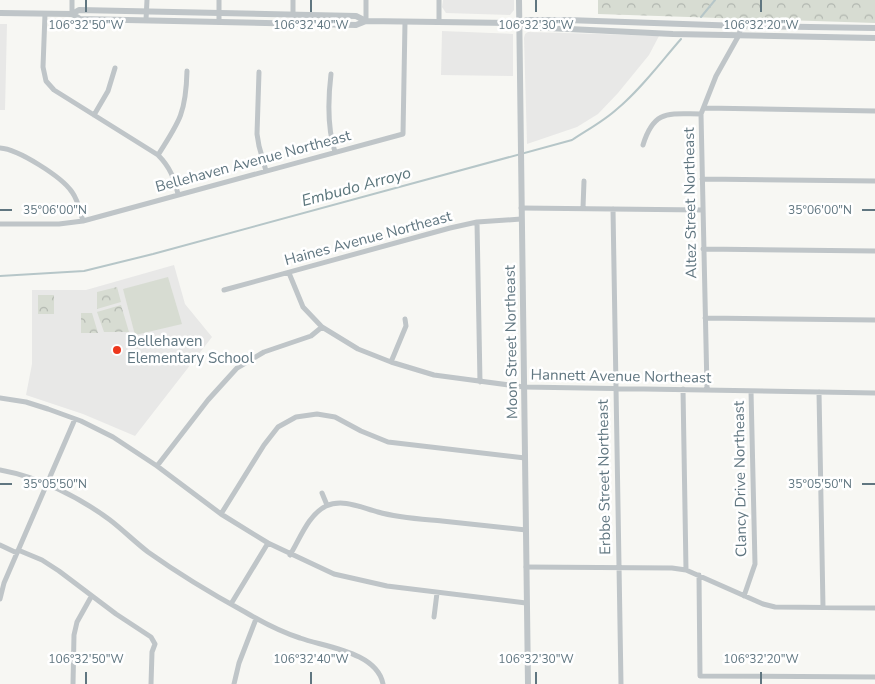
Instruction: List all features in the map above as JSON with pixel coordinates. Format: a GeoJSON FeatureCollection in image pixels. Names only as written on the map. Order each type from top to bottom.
{"type":"FeatureCollection","features":[{"type":"Feature","properties":{"kind":"street"},"geometry":{"type":"LineString","coordinates":[[72,0],[72,14]]}},
{"type":"Feature","properties":{"kind":"street"},"geometry":{"type":"LineString","coordinates":[[146,20],[147,0]]}},
{"type":"Feature","properties":{"kind":"street"},"geometry":{"type":"LineString","coordinates":[[219,0],[220,22]]}},
{"type":"Feature","properties":{"kind":"street"},"geometry":{"type":"LineString","coordinates":[[292,23],[293,0]]}},
{"type":"Feature","properties":{"kind":"street"},"geometry":{"type":"LineString","coordinates":[[366,0],[366,21]]}},
{"type":"Feature","properties":{"kind":"street"},"geometry":{"type":"LineString","coordinates":[[439,0],[439,22]]}},
{"type":"Feature","properties":{"kind":"street","name":"Moon Street Northeast"},"geometry":{"type":"LineString","coordinates":[[519,0],[528,684]]}},
{"type":"Feature","properties":{"kind":"street"},"geometry":{"type":"LineString","coordinates":[[0,13],[72,14],[79,10],[292,14],[356,16],[366,21]]}},
{"type":"Feature","properties":{"kind":"street"},"geometry":{"type":"LineString","coordinates":[[45,14],[43,67],[46,81],[54,90],[158,155],[172,173],[178,194]]}},
{"type":"Feature","properties":{"kind":"street"},"geometry":{"type":"LineString","coordinates":[[72,14],[80,19],[356,25],[366,21],[519,23],[527,20],[567,20],[875,28]]}},
{"type":"Feature","properties":{"kind":"street","name":"Bellehaven Avenue Northeast"},"geometry":{"type":"LineString","coordinates":[[0,224],[59,224],[83,221],[403,134],[405,22]]}},
{"type":"Feature","properties":{"kind":"street"},"geometry":{"type":"LineString","coordinates":[[519,23],[527,27],[875,38]]}},
{"type":"Feature","properties":{"kind":"street","name":"Altez Street Northeast"},"geometry":{"type":"LineString","coordinates":[[707,389],[701,114],[716,76],[741,26]]}},
{"type":"Feature","properties":{"kind":"street"},"geometry":{"type":"LineString","coordinates":[[94,115],[108,91],[115,68]]}},
{"type":"Feature","properties":{"kind":"street"},"geometry":{"type":"LineString","coordinates":[[158,155],[175,130],[183,113],[188,71]]}},
{"type":"Feature","properties":{"kind":"street"},"geometry":{"type":"LineString","coordinates":[[259,72],[257,134],[258,146],[266,171]]}},
{"type":"Feature","properties":{"kind":"street"},"geometry":{"type":"LineString","coordinates":[[331,74],[330,125],[331,139],[335,152]]}},
{"type":"Feature","properties":{"kind":"street"},"geometry":{"type":"LineString","coordinates":[[704,108],[875,111]]}},
{"type":"Feature","properties":{"kind":"street"},"geometry":{"type":"LineString","coordinates":[[643,145],[647,132],[658,118],[667,114],[701,114]]}},
{"type":"Feature","properties":{"kind":"street"},"geometry":{"type":"LineString","coordinates":[[0,148],[10,149],[20,154],[64,183],[72,191],[83,221]]}},
{"type":"Feature","properties":{"kind":"street"},"geometry":{"type":"LineString","coordinates":[[702,179],[875,181]]}},
{"type":"Feature","properties":{"kind":"street"},"geometry":{"type":"LineString","coordinates":[[583,208],[584,181]]}},
{"type":"Feature","properties":{"kind":"street"},"geometry":{"type":"LineString","coordinates":[[521,208],[702,210]]}},
{"type":"Feature","properties":{"kind":"street","name":"Erbbe Street Northeast"},"geometry":{"type":"LineString","coordinates":[[613,208],[621,684]]}},
{"type":"Feature","properties":{"kind":"street","name":"Haines Avenue Northeast"},"geometry":{"type":"LineString","coordinates":[[224,290],[450,228],[477,222],[521,218]]}},
{"type":"Feature","properties":{"kind":"street"},"geometry":{"type":"LineString","coordinates":[[477,222],[480,382]]}},
{"type":"Feature","properties":{"kind":"street"},"geometry":{"type":"LineString","coordinates":[[703,249],[875,251]]}},
{"type":"Feature","properties":{"kind":"street","name":"Hannett Avenue Northeast"},"geometry":{"type":"LineString","coordinates":[[289,272],[303,307],[322,327],[358,349],[391,362],[434,375],[524,387],[615,387],[875,393]]}},
{"type":"Feature","properties":{"kind":"street"},"geometry":{"type":"LineString","coordinates":[[705,318],[875,320]]}},
{"type":"Feature","properties":{"kind":"street"},"geometry":{"type":"LineString","coordinates":[[391,362],[406,326],[404,319]]}},
{"type":"Feature","properties":{"kind":"street"},"geometry":{"type":"LineString","coordinates":[[157,466],[208,400],[237,368],[264,352],[311,336],[322,327]]}},
{"type":"Feature","properties":{"kind":"street"},"geometry":{"type":"LineString","coordinates":[[683,389],[686,570]]}},
{"type":"Feature","properties":{"kind":"street","name":"Clancy Drive Northeast"},"geometry":{"type":"LineString","coordinates":[[744,596],[754,564],[751,391]]}},
{"type":"Feature","properties":{"kind":"street"},"geometry":{"type":"LineString","coordinates":[[819,392],[823,607]]}},
{"type":"Feature","properties":{"kind":"street"},"geometry":{"type":"LineString","coordinates":[[0,398],[26,402],[75,419],[122,442],[221,514],[268,543],[290,555],[342,576],[387,586],[526,603]]}},
{"type":"Feature","properties":{"kind":"street"},"geometry":{"type":"LineString","coordinates":[[221,514],[264,445],[278,427],[296,416],[317,414],[335,417],[361,432],[388,442],[525,458]]}},
{"type":"Feature","properties":{"kind":"street"},"geometry":{"type":"LineString","coordinates":[[0,600],[4,582],[75,419]]}},
{"type":"Feature","properties":{"kind":"street"},"geometry":{"type":"LineString","coordinates":[[0,470],[16,473],[47,485],[88,505],[166,564],[256,619],[300,638],[358,656],[372,666],[382,680],[382,684]]}},
{"type":"Feature","properties":{"kind":"street"},"geometry":{"type":"LineString","coordinates":[[322,493],[327,505]]}},
{"type":"Feature","properties":{"kind":"street"},"geometry":{"type":"LineString","coordinates":[[290,555],[317,512],[327,505],[341,503],[353,504],[379,512],[411,518],[526,530]]}},
{"type":"Feature","properties":{"kind":"street"},"geometry":{"type":"LineString","coordinates":[[231,604],[268,543]]}},
{"type":"Feature","properties":{"kind":"street"},"geometry":{"type":"LineString","coordinates":[[0,545],[42,560],[91,597],[151,637],[154,644],[151,684]]}},
{"type":"Feature","properties":{"kind":"street"},"geometry":{"type":"LineString","coordinates":[[526,567],[686,570],[744,596],[775,607],[875,608]]}},
{"type":"Feature","properties":{"kind":"street"},"geometry":{"type":"LineString","coordinates":[[699,576],[700,676],[875,677]]}},
{"type":"Feature","properties":{"kind":"street"},"geometry":{"type":"LineString","coordinates":[[434,618],[437,593]]}},
{"type":"Feature","properties":{"kind":"street"},"geometry":{"type":"LineString","coordinates":[[73,684],[76,622],[91,597]]}},
{"type":"Feature","properties":{"kind":"street"},"geometry":{"type":"LineString","coordinates":[[234,684],[238,663],[256,619]]}},
{"type":"Feature","properties":{"kind":"shaded area"},"geometry":{"type":"Polygon","coordinates":[[[443,0],[514,0],[514,10],[510,15],[446,13],[442,7],[443,0]]]}},
{"type":"Feature","properties":{"kind":"shaded area"},"geometry":{"type":"Polygon","coordinates":[[[0,24],[7,24],[5,110],[0,110],[0,24]]]}},
{"type":"Feature","properties":{"kind":"shaded area"},"geometry":{"type":"Polygon","coordinates":[[[442,31],[513,34],[513,76],[441,75],[442,31]]]}},
{"type":"Feature","properties":{"kind":"shaded area"},"geometry":{"type":"Polygon","coordinates":[[[528,32],[659,36],[649,55],[598,114],[577,127],[527,144],[524,38],[528,32]]]}},
{"type":"Feature","properties":{"kind":"shaded area","name":"Bellehaven Elementary School"},"geometry":{"type":"Polygon","coordinates":[[[174,265],[185,304],[212,337],[135,436],[83,414],[26,395],[32,364],[32,290],[86,290],[174,265]]]}},
{"type":"Feature","properties":{"kind":"green space"},"geometry":{"type":"Polygon","coordinates":[[[598,0],[875,0],[875,23],[598,14],[598,0]]]}},
{"type":"Feature","properties":{"kind":"green space"},"geometry":{"type":"Polygon","coordinates":[[[168,277],[182,324],[135,335],[123,289],[168,277]]]}},
{"type":"Feature","properties":{"kind":"green space"},"geometry":{"type":"Polygon","coordinates":[[[117,287],[121,302],[97,309],[97,292],[117,287]]]}},
{"type":"Feature","properties":{"kind":"green space"},"geometry":{"type":"Polygon","coordinates":[[[38,295],[54,295],[54,314],[38,314],[38,295]]]}},
{"type":"Feature","properties":{"kind":"green space"},"geometry":{"type":"Polygon","coordinates":[[[121,305],[129,332],[104,332],[97,312],[121,305]]]}},
{"type":"Feature","properties":{"kind":"green space"},"geometry":{"type":"Polygon","coordinates":[[[81,313],[92,313],[98,333],[81,333],[81,313]]]}},
{"type":"Feature","properties":{"kind":"waterway","name":"Embudo Arroyo"},"geometry":{"type":"LineString","coordinates":[[701,17],[715,0]]}},
{"type":"Feature","properties":{"kind":"waterway","name":"Embudo Arroyo"},"geometry":{"type":"LineString","coordinates":[[0,276],[84,271],[572,140],[607,118],[626,101],[681,39]]}},
{"type":"Feature","properties":{"kind":"place","name":"Bellehaven Elementary School"},"geometry":{"type":"Point","coordinates":[117,350]}}]}
